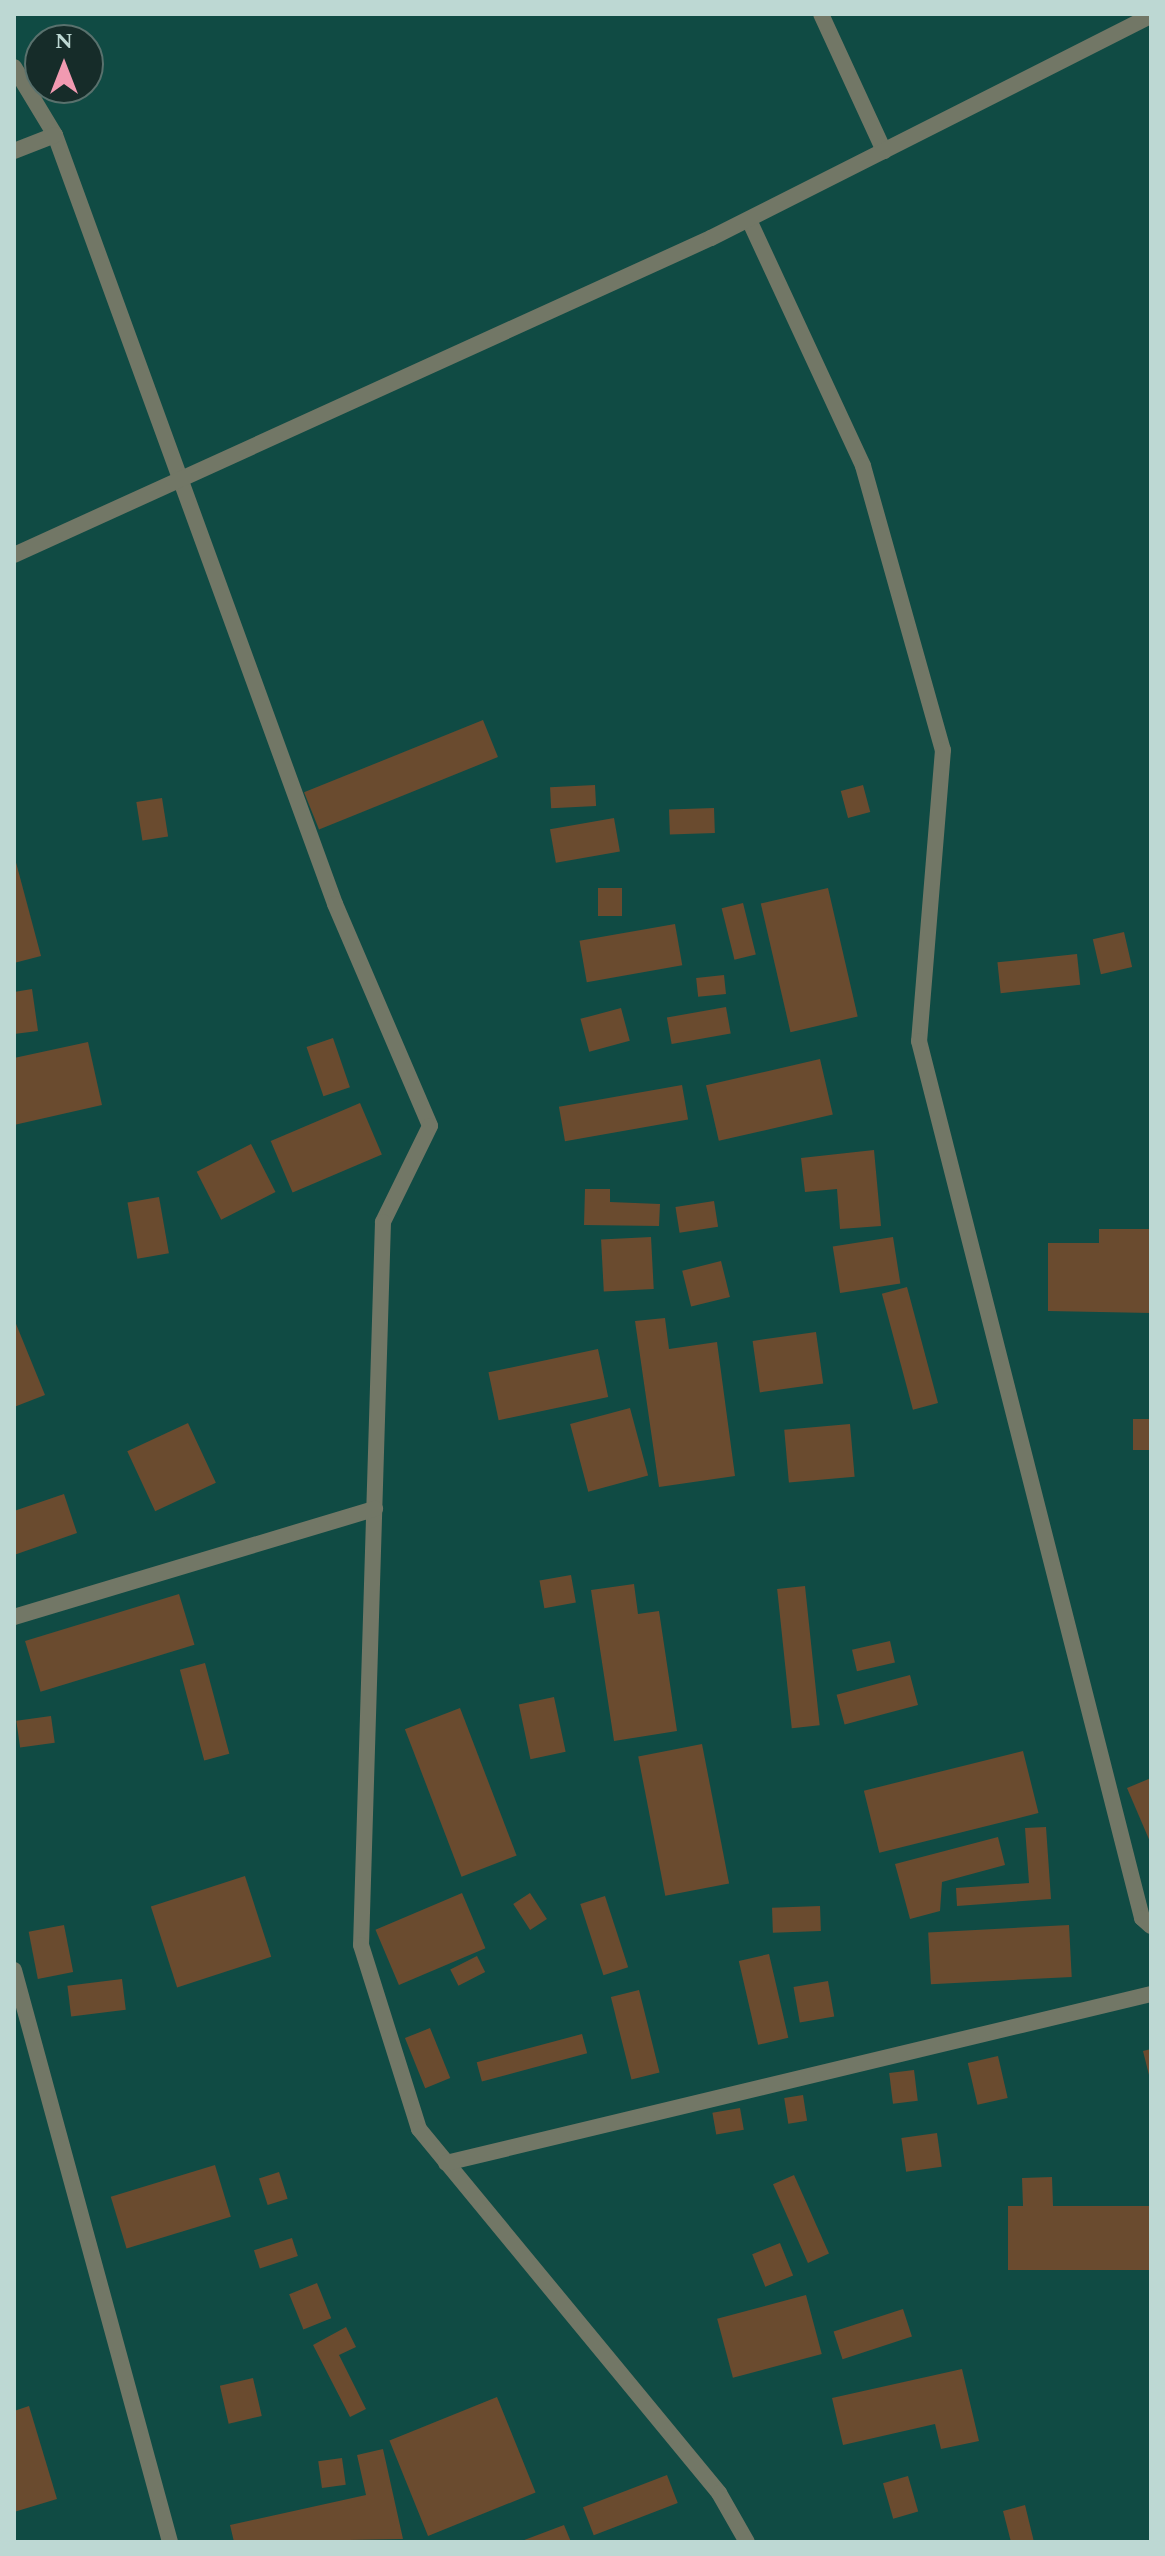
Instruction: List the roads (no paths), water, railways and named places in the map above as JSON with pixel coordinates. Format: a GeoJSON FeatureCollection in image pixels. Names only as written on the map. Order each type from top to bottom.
{"type":"FeatureCollection","features":[{"type":"Feature","properties":{"kind":"street"},"geometry":{"type":"LineString","coordinates":[[821,14],[884,151]]}},
{"type":"Feature","properties":{"kind":"street"},"geometry":{"type":"LineString","coordinates":[[14,555],[749,220],[1151,16]]}},
{"type":"Feature","properties":{"kind":"street"},"geometry":{"type":"LineString","coordinates":[[14,67],[55,135],[335,904],[430,1126],[383,1222],[361,1945],[419,2129],[719,2493],[747,2542]]}},
{"type":"Feature","properties":{"kind":"street"},"geometry":{"type":"LineString","coordinates":[[14,151],[55,135]]}},
{"type":"Feature","properties":{"kind":"street"},"geometry":{"type":"LineString","coordinates":[[749,220],[863,466],[943,750],[919,1041],[1142,1918],[1151,1926]]}},
{"type":"Feature","properties":{"kind":"street"},"geometry":{"type":"LineString","coordinates":[[14,1617],[375,1509]]}},
{"type":"Feature","properties":{"kind":"street"},"geometry":{"type":"LineString","coordinates":[[14,1970],[170,2542]]}},
{"type":"Feature","properties":{"kind":"street"},"geometry":{"type":"LineString","coordinates":[[446,2163],[1151,1994]]}}]}
